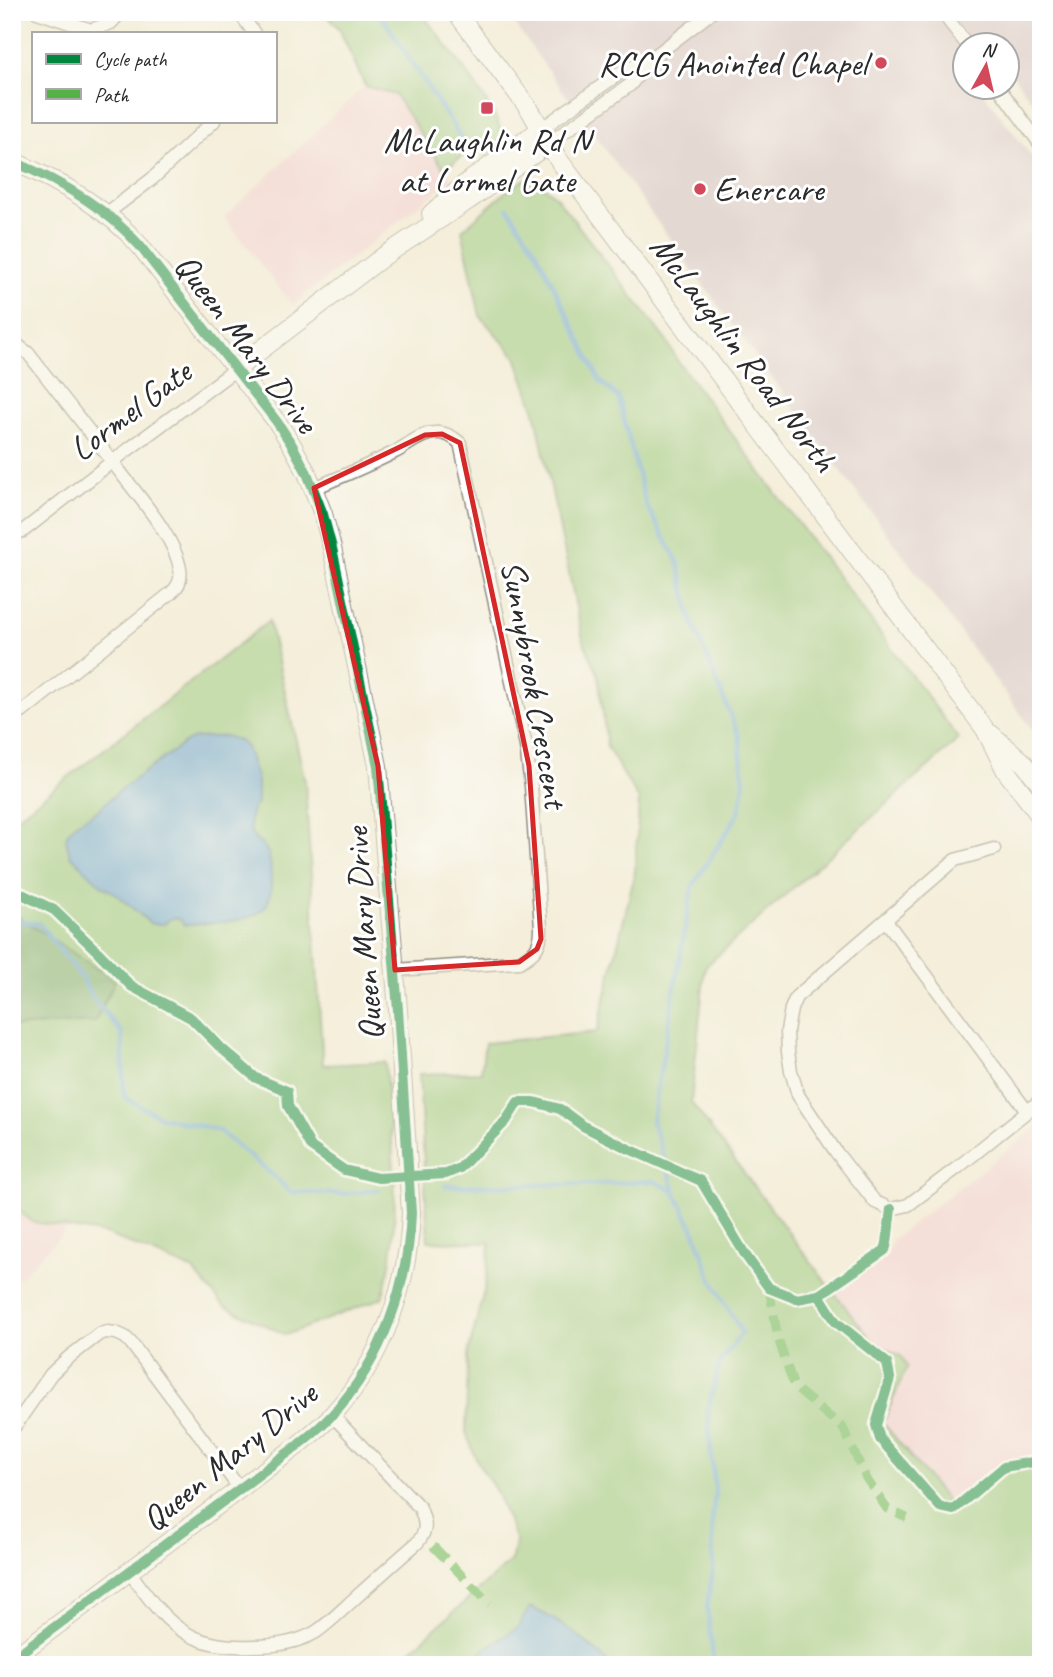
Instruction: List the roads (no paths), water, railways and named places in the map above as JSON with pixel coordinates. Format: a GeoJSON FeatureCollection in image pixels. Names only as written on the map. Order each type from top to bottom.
{"type":"FeatureCollection","features":[{"type":"Feature","properties":{"kind":"street"},"geometry":{"type":"LineString","coordinates":[[37,12],[91,30],[111,23],[121,12]]}},
{"type":"Feature","properties":{"kind":"street"},"geometry":{"type":"LineString","coordinates":[[239,12],[253,32]]}},
{"type":"Feature","properties":{"kind":"street","name":"McLaughlin Road North"},"geometry":{"type":"LineString","coordinates":[[456,12],[530,110],[565,168],[985,729],[1006,771],[1041,817]]}},
{"type":"Feature","properties":{"kind":"street"},"geometry":{"type":"LineString","coordinates":[[545,136],[630,85],[652,58],[712,12]]}},
{"type":"Feature","properties":{"kind":"street"},"geometry":{"type":"LineString","coordinates":[[943,12],[958,32]]}},
{"type":"Feature","properties":{"kind":"street"},"geometry":{"type":"LineString","coordinates":[[1009,102],[1041,145]]}},
{"type":"Feature","properties":{"kind":"street"},"geometry":{"type":"LineString","coordinates":[[106,214],[152,179],[213,122]]}},
{"type":"Feature","properties":{"kind":"street","name":"Lormel Gate"},"geometry":{"type":"LineString","coordinates":[[12,534],[23,531],[384,256],[469,200],[545,136]]}},
{"type":"Feature","properties":{"kind":"street","name":"Queen Mary Drive"},"geometry":{"type":"LineString","coordinates":[[12,161],[68,188],[106,214],[140,246],[284,433],[314,488],[332,548],[378,766],[411,1196],[408,1246],[398,1297],[385,1332],[359,1379],[332,1415],[297,1446],[12,1659]]}},
{"type":"Feature","properties":{"kind":"street"},"geometry":{"type":"LineString","coordinates":[[12,341],[28,353],[156,518],[180,567],[177,589],[22,712],[12,717]]}},
{"type":"Feature","properties":{"kind":"street","name":"Sunnybrook Crescent"},"geometry":{"type":"LineString","coordinates":[[314,488],[396,452],[425,435],[442,434],[453,437],[460,443],[526,746],[541,928],[537,950],[519,962],[395,970]]}},
{"type":"Feature","properties":{"kind":"street","name":"McLaughlin Road North"},"geometry":{"type":"LineString","coordinates":[[985,729],[1022,761],[1041,783]]}},
{"type":"Feature","properties":{"kind":"street"},"geometry":{"type":"LineString","coordinates":[[994,849],[955,860],[796,997],[791,1009],[788,1031],[791,1071],[798,1095],[836,1152],[875,1202],[891,1209],[908,1205],[1041,1100]]}},
{"type":"Feature","properties":{"kind":"street"},"geometry":{"type":"LineString","coordinates":[[886,921],[1027,1111]]}},
{"type":"Feature","properties":{"kind":"street"},"geometry":{"type":"LineString","coordinates":[[12,1430],[51,1374],[68,1358],[99,1334],[116,1333],[131,1343],[240,1489]]}},
{"type":"Feature","properties":{"kind":"street"},"geometry":{"type":"LineString","coordinates":[[129,1571],[164,1617],[188,1635],[203,1641],[218,1645],[274,1646],[307,1637],[325,1625],[416,1543],[423,1535],[425,1527],[419,1508],[332,1415]]}},
{"type":"Feature","properties":{"kind":"water"},"geometry":{"type":"Polygon","coordinates":[[[226,736],[240,741],[246,747],[257,780],[257,804],[252,809],[250,825],[253,837],[266,849],[270,859],[270,897],[258,913],[234,921],[184,925],[174,918],[165,924],[151,924],[115,893],[101,885],[70,855],[67,834],[76,823],[97,811],[120,790],[187,741],[226,736]]]}},
{"type":"Feature","properties":{"kind":"water"},"geometry":{"type":"Polygon","coordinates":[[[530,1607],[573,1632],[611,1665],[466,1665],[518,1627],[530,1607]]]}},
{"type":"Feature","properties":{"kind":"waterway"},"geometry":{"type":"LineString","coordinates":[[379,12],[469,150]]}},
{"type":"Feature","properties":{"kind":"waterway"},"geometry":{"type":"LineString","coordinates":[[508,208],[537,252],[600,381],[618,397],[646,505],[678,562],[691,618],[739,736],[744,784],[739,813],[692,887],[652,1121],[675,1192]]}},
{"type":"Feature","properties":{"kind":"waterway"},"geometry":{"type":"LineString","coordinates":[[12,919],[39,924],[122,1033],[124,1097],[161,1117],[218,1130],[290,1192],[345,1194],[379,1190]]}},
{"type":"Feature","properties":{"kind":"waterway"},"geometry":{"type":"LineString","coordinates":[[445,1186],[654,1181],[675,1192],[695,1232],[711,1278],[742,1333],[720,1362],[708,1409],[715,1491],[712,1523],[713,1571],[707,1606],[714,1665]]}},
{"type":"Feature","properties":{"kind":"place","name":"RCCG Anointed Chapel"},"geometry":{"type":"Point","coordinates":[881,63]}},
{"type":"Feature","properties":{"kind":"place","name":"McLaughlin Rd N at Lormel Gate"},"geometry":{"type":"Point","coordinates":[487,108]}},
{"type":"Feature","properties":{"kind":"place","name":"Enercare"},"geometry":{"type":"Point","coordinates":[700,189]}}]}
